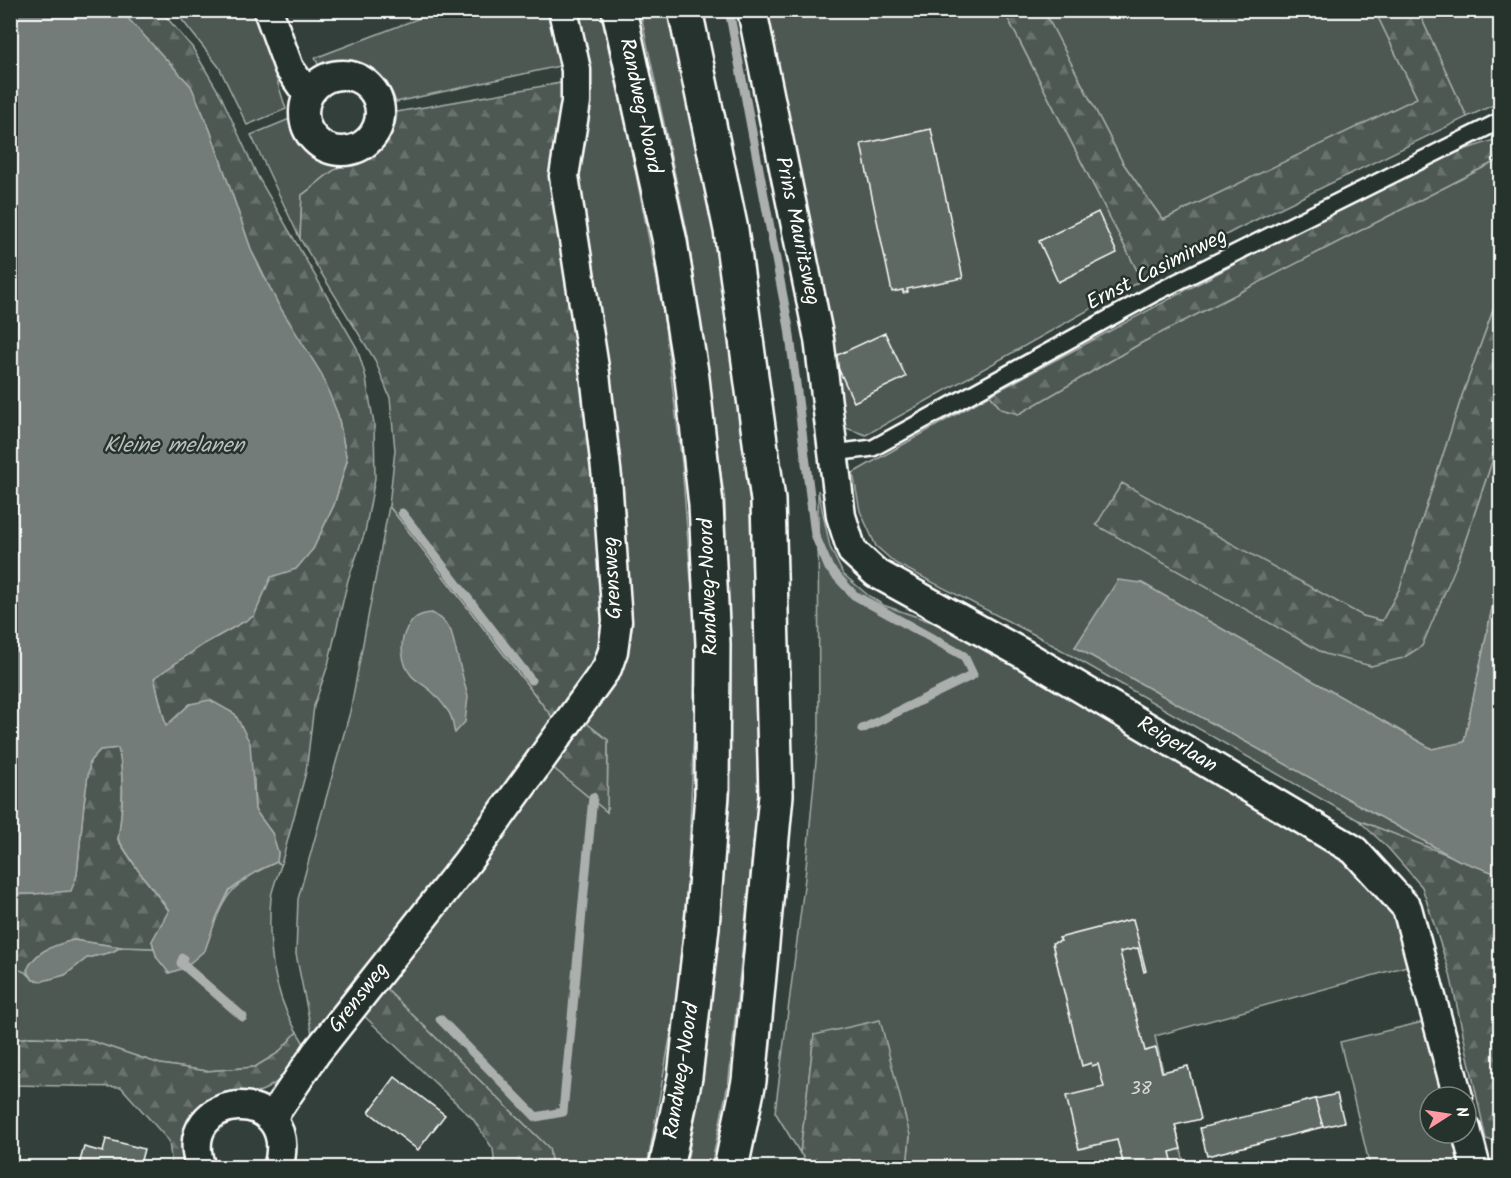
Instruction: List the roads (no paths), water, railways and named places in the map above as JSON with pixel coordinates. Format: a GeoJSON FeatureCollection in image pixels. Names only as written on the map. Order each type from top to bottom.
{"type":"FeatureCollection","features":[{"type":"Feature","properties":{"kind":"main road","name":"Randweg-Noord"},"geometry":{"type":"LineString","coordinates":[[619,10],[670,242],[692,378],[706,505],[712,644],[712,794],[702,927],[685,1077],[666,1167]]}},
{"type":"Feature","properties":{"kind":"main road"},"geometry":{"type":"LineString","coordinates":[[685,10],[731,230],[768,500],[776,795],[749,1081],[731,1167]]}},
{"type":"Feature","properties":{"kind":"street"},"geometry":{"type":"LineString","coordinates":[[268,10],[289,68],[308,95]]}},
{"type":"Feature","properties":{"kind":"street","name":"Grensweg"},"geometry":{"type":"LineString","coordinates":[[272,1119],[316,1053],[467,862],[607,668],[613,651],[617,621],[607,478],[595,375],[564,176],[576,102],[576,70],[564,10]]}},
{"type":"Feature","properties":{"kind":"street","name":"Prins Mauritsweg"},"geometry":{"type":"LineString","coordinates":[[752,10],[819,339],[834,453]]}},
{"type":"Feature","properties":{"kind":"street","name":"Reigerlaan"},"geometry":{"type":"LineString","coordinates":[[834,453],[841,516],[852,551],[876,573],[1027,656],[1354,850],[1407,908],[1455,1085]]}},
{"type":"Feature","properties":{"kind":"street"},"geometry":{"type":"LineString","coordinates":[[201,1167],[196,1155],[197,1137],[205,1120],[220,1109],[238,1104],[256,1108],[272,1119],[280,1134],[283,1152],[278,1167]]}},
{"type":"Feature","properties":{"kind":"street"},"geometry":{"type":"LineString","coordinates":[[1470,1145],[1476,1167]]}},
{"type":"Feature","properties":{"kind":"lane","name":"Ernst Casimirweg"},"geometry":{"type":"LineString","coordinates":[[834,453],[873,448],[1155,292],[1500,121]]}},
{"type":"Feature","properties":{"kind":"water","name":"Kleine melanen"},"geometry":{"type":"Polygon","coordinates":[[[11,10],[121,11],[191,86],[210,130],[252,252],[278,304],[321,373],[338,415],[347,461],[334,505],[313,549],[296,569],[271,577],[254,616],[204,644],[154,678],[166,726],[190,704],[210,700],[235,714],[250,743],[255,810],[272,833],[278,852],[277,862],[257,871],[229,891],[205,950],[184,968],[169,973],[157,958],[152,941],[169,910],[138,870],[118,839],[122,771],[118,748],[100,750],[90,761],[77,875],[71,891],[11,894],[11,10]]]}},
{"type":"Feature","properties":{"kind":"water"},"geometry":{"type":"Polygon","coordinates":[[[1500,570],[1500,875],[1458,860],[1075,647],[1118,580],[1142,583],[1432,749],[1464,742],[1500,570]]]}},
{"type":"Feature","properties":{"kind":"water"},"geometry":{"type":"Polygon","coordinates":[[[432,613],[442,619],[451,631],[468,697],[465,722],[455,733],[448,711],[433,692],[411,675],[404,659],[402,647],[406,630],[416,617],[432,613]]]}},
{"type":"Feature","properties":{"kind":"water"},"geometry":{"type":"Polygon","coordinates":[[[73,940],[121,947],[112,952],[87,958],[65,975],[43,981],[33,980],[27,970],[40,953],[73,940]]]}},
{"type":"Feature","properties":{"kind":"waterway"},"geometry":{"type":"LineString","coordinates":[[729,10],[789,328],[815,535],[829,568],[854,595],[964,656],[973,675],[862,729]]}},
{"type":"Feature","properties":{"kind":"waterway"},"geometry":{"type":"LineString","coordinates":[[402,513],[531,680]]}},
{"type":"Feature","properties":{"kind":"waterway"},"geometry":{"type":"LineString","coordinates":[[440,1019],[536,1117],[563,1112],[593,797]]}},
{"type":"Feature","properties":{"kind":"waterway"},"geometry":{"type":"LineString","coordinates":[[183,958],[181,963],[243,1017]]}}]}
